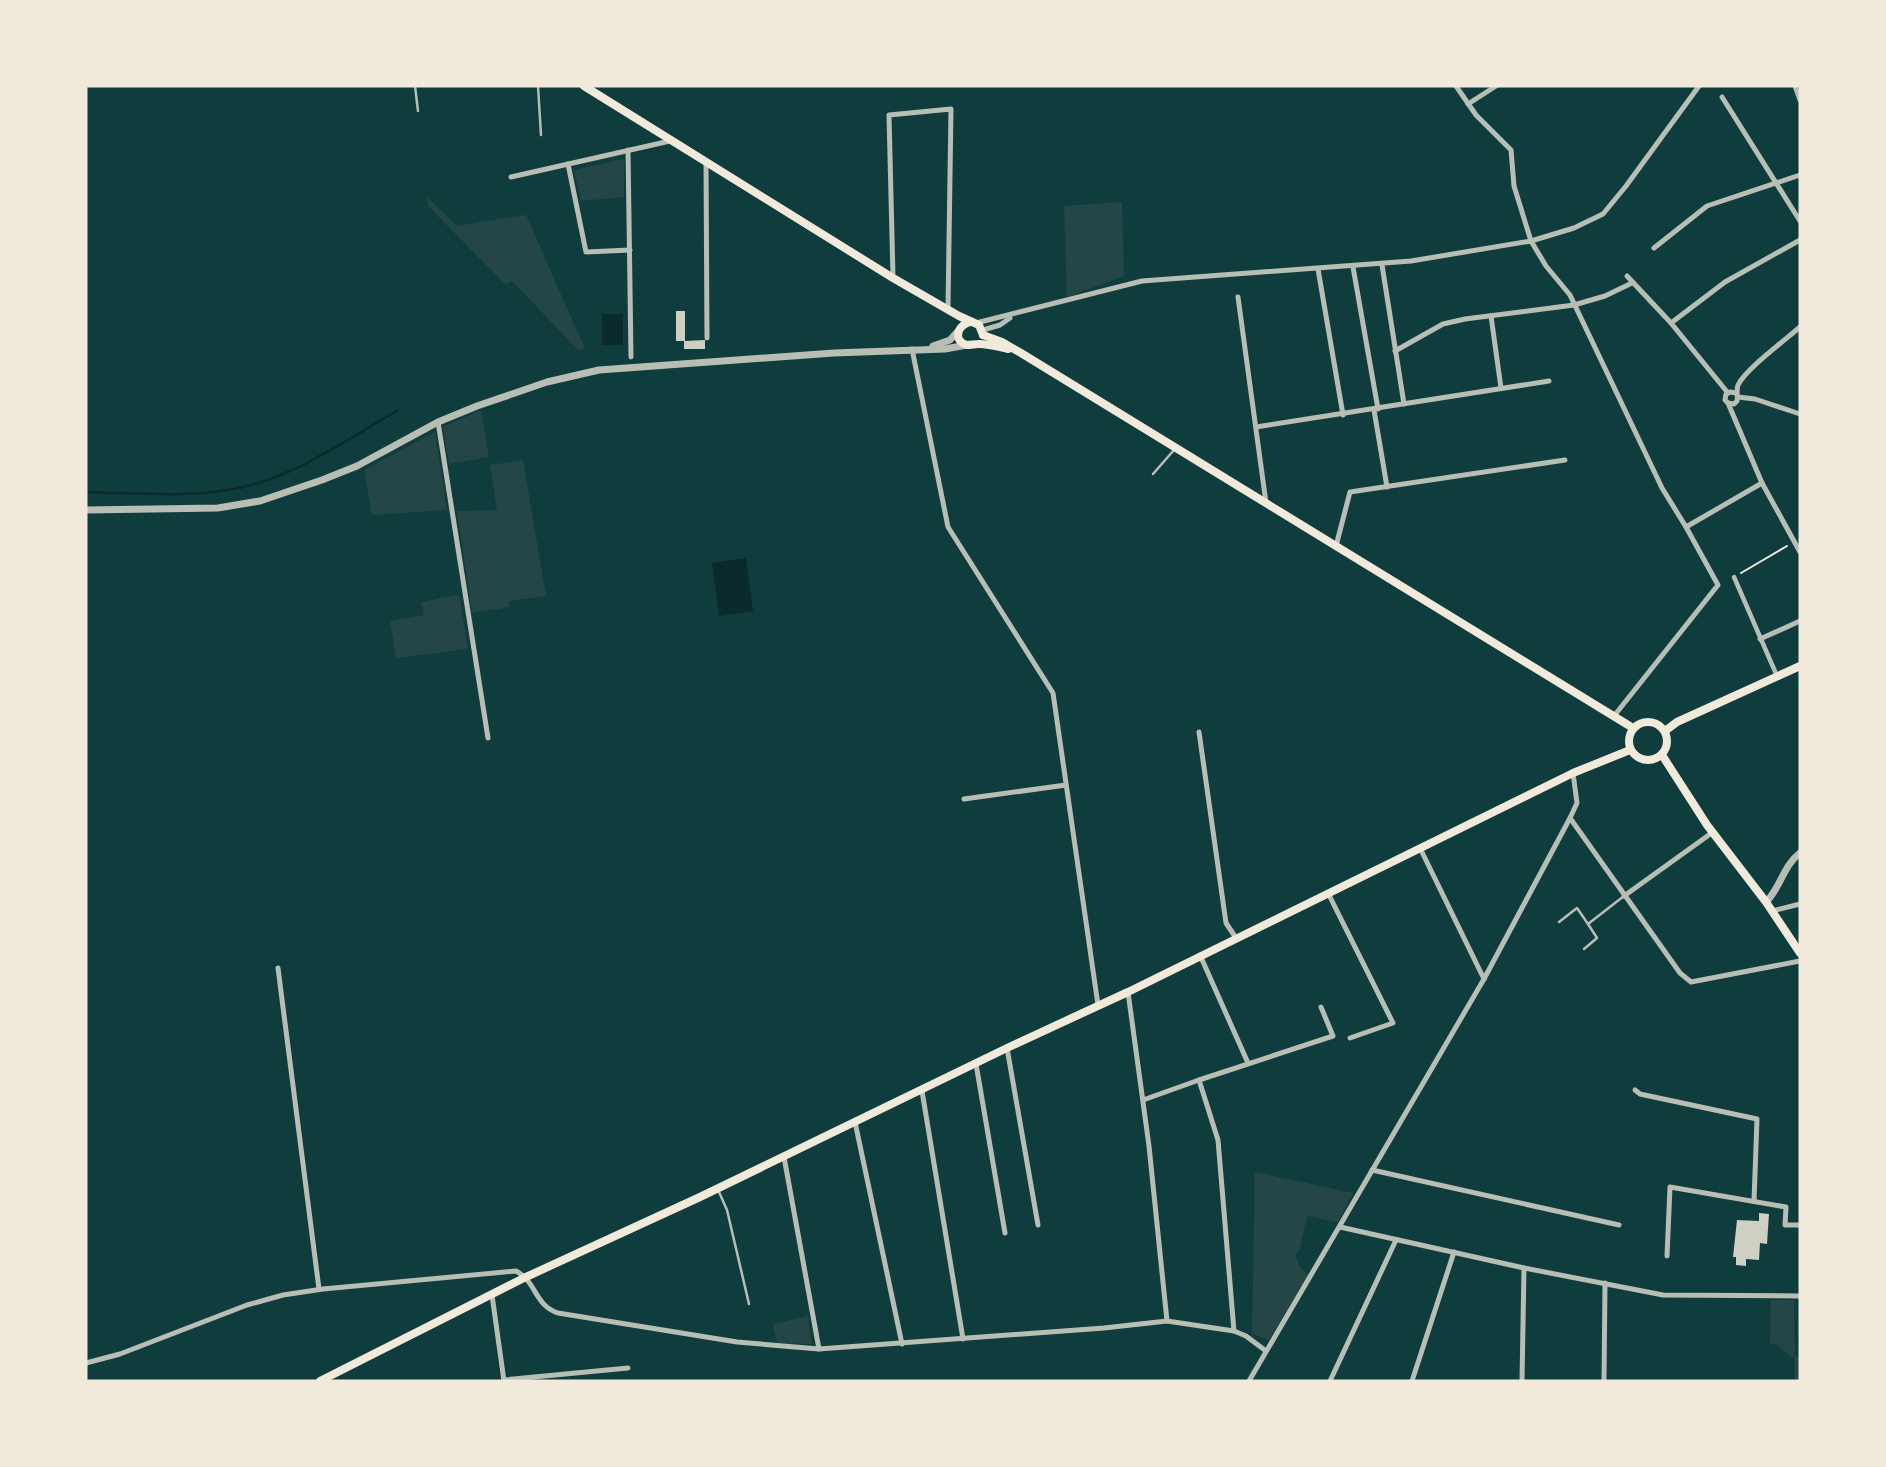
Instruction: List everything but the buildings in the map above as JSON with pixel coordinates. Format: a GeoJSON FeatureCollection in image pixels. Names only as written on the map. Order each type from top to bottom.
{"type":"FeatureCollection","features":[{"type":"Feature","properties":{"kind":"main road"},"geometry":{"type":"LineString","coordinates":[[584,86],[893,278],[974,322],[983,333],[1021,353],[1176,447],[1633,728]]}},
{"type":"Feature","properties":{"kind":"main road"},"geometry":{"type":"LineString","coordinates":[[948,309],[962,342],[1021,353]]}},
{"type":"Feature","properties":{"kind":"main road"},"geometry":{"type":"LineString","coordinates":[[959,330],[965,322],[974,322]]}},
{"type":"Feature","properties":{"kind":"main road"},"geometry":{"type":"LineString","coordinates":[[973,344],[983,333]]}},
{"type":"Feature","properties":{"kind":"main road"},"geometry":{"type":"LineString","coordinates":[[1665,731],[1677,722],[1800,666]]}},
{"type":"Feature","properties":{"kind":"main road"},"geometry":{"type":"LineString","coordinates":[[1643,722],[1655,723],[1665,731],[1667,743],[1657,758],[1645,760],[1630,750],[1628,738],[1633,728],[1643,722]]}},
{"type":"Feature","properties":{"kind":"main road"},"geometry":{"type":"LineString","coordinates":[[320,1381],[526,1277],[718,1189],[1128,992],[1573,773],[1630,750]]}},
{"type":"Feature","properties":{"kind":"main road"},"geometry":{"type":"LineString","coordinates":[[1661,755],[1800,953]]}},
{"type":"Feature","properties":{"kind":"street"},"geometry":{"type":"LineString","coordinates":[[1456,86],[1468,104],[1511,150],[1514,186],[1531,241],[1546,266],[1570,295],[1662,488],[1718,585],[1614,717]]}},
{"type":"Feature","properties":{"kind":"street"},"geometry":{"type":"LineString","coordinates":[[1468,104],[1496,86]]}},
{"type":"Feature","properties":{"kind":"street"},"geometry":{"type":"LineString","coordinates":[[974,322],[1142,281],[1382,265],[1531,241],[1574,228],[1603,214],[1699,86]]}},
{"type":"Feature","properties":{"kind":"street"},"geometry":{"type":"LineString","coordinates":[[1795,86],[1800,100]]}},
{"type":"Feature","properties":{"kind":"street"},"geometry":{"type":"LineString","coordinates":[[1722,97],[1800,222]]}},
{"type":"Feature","properties":{"kind":"street"},"geometry":{"type":"LineString","coordinates":[[893,278],[889,115],[951,109],[948,309]]}},
{"type":"Feature","properties":{"kind":"street"},"geometry":{"type":"LineString","coordinates":[[511,177],[673,140]]}},
{"type":"Feature","properties":{"kind":"street"},"geometry":{"type":"LineString","coordinates":[[628,150],[631,356]]}},
{"type":"Feature","properties":{"kind":"street"},"geometry":{"type":"LineString","coordinates":[[706,161],[706,338]]}},
{"type":"Feature","properties":{"kind":"street"},"geometry":{"type":"LineString","coordinates":[[568,164],[586,253],[630,250]]}},
{"type":"Feature","properties":{"kind":"street"},"geometry":{"type":"LineString","coordinates":[[1654,248],[1707,206],[1800,175]]}},
{"type":"Feature","properties":{"kind":"street"},"geometry":{"type":"LineString","coordinates":[[1671,323],[1725,282],[1800,240]]}},
{"type":"Feature","properties":{"kind":"street"},"geometry":{"type":"LineString","coordinates":[[1382,265],[1404,404]]}},
{"type":"Feature","properties":{"kind":"street"},"geometry":{"type":"LineString","coordinates":[[1353,267],[1387,487]]}},
{"type":"Feature","properties":{"kind":"street"},"geometry":{"type":"LineString","coordinates":[[1318,269],[1343,415]]}},
{"type":"Feature","properties":{"kind":"street"},"geometry":{"type":"LineString","coordinates":[[1627,276],[1671,323],[1728,393],[1800,414]]}},
{"type":"Feature","properties":{"kind":"street"},"geometry":{"type":"LineString","coordinates":[[1395,351],[1443,324],[1574,305],[1605,296],[1632,283]]}},
{"type":"Feature","properties":{"kind":"street"},"geometry":{"type":"LineString","coordinates":[[1238,297],[1266,503]]}},
{"type":"Feature","properties":{"kind":"street"},"geometry":{"type":"LineString","coordinates":[[983,333],[1019,313]]}},
{"type":"Feature","properties":{"kind":"street"},"geometry":{"type":"LineString","coordinates":[[1491,316],[1501,388]]}},
{"type":"Feature","properties":{"kind":"street"},"geometry":{"type":"LineString","coordinates":[[1000,325],[999,335],[1002,342]]}},
{"type":"Feature","properties":{"kind":"street"},"geometry":{"type":"LineString","coordinates":[[1728,403],[1736,403],[1739,383],[1747,374],[1800,327]]}},
{"type":"Feature","properties":{"kind":"street"},"geometry":{"type":"LineString","coordinates":[[912,349],[944,343],[959,330]]}},
{"type":"Feature","properties":{"kind":"street"},"geometry":{"type":"LineString","coordinates":[[86,510],[240,506],[323,480],[438,422],[517,391],[572,375],[599,370],[945,349],[973,344]]}},
{"type":"Feature","properties":{"kind":"street"},"geometry":{"type":"LineString","coordinates":[[912,349],[948,527],[1053,693],[1098,1005]]}},
{"type":"Feature","properties":{"kind":"street"},"geometry":{"type":"LineString","coordinates":[[1256,427],[1549,381]]}},
{"type":"Feature","properties":{"kind":"street"},"geometry":{"type":"LineString","coordinates":[[1728,393],[1725,398],[1762,483],[1797,540],[1800,552]]}},
{"type":"Feature","properties":{"kind":"street"},"geometry":{"type":"LineString","coordinates":[[438,422],[488,738]]}},
{"type":"Feature","properties":{"kind":"street"},"geometry":{"type":"LineString","coordinates":[[1336,547],[1350,492],[1565,460]]}},
{"type":"Feature","properties":{"kind":"street"},"geometry":{"type":"LineString","coordinates":[[1686,527],[1762,483]]}},
{"type":"Feature","properties":{"kind":"street"},"geometry":{"type":"LineString","coordinates":[[1734,577],[1778,677]]}},
{"type":"Feature","properties":{"kind":"street"},"geometry":{"type":"LineString","coordinates":[[1760,639],[1800,621]]}},
{"type":"Feature","properties":{"kind":"street"},"geometry":{"type":"LineString","coordinates":[[1199,732],[1226,923],[1236,937]]}},
{"type":"Feature","properties":{"kind":"street"},"geometry":{"type":"LineString","coordinates":[[1249,1381],[1484,979],[1570,818],[1577,803],[1573,773]]}},
{"type":"Feature","properties":{"kind":"street"},"geometry":{"type":"LineString","coordinates":[[964,799],[1066,785]]}},
{"type":"Feature","properties":{"kind":"street"},"geometry":{"type":"LineString","coordinates":[[1570,818],[1681,973],[1692,982],[1800,961]]}},
{"type":"Feature","properties":{"kind":"street"},"geometry":{"type":"LineString","coordinates":[[1624,896],[1713,832]]}},
{"type":"Feature","properties":{"kind":"street"},"geometry":{"type":"LineString","coordinates":[[1420,848],[1484,979]]}},
{"type":"Feature","properties":{"kind":"street"},"geometry":{"type":"LineString","coordinates":[[1766,902],[1775,892],[1792,859],[1800,853]]}},
{"type":"Feature","properties":{"kind":"street"},"geometry":{"type":"LineString","coordinates":[[1328,893],[1393,1023],[1350,1038]]}},
{"type":"Feature","properties":{"kind":"street"},"geometry":{"type":"LineString","coordinates":[[1772,911],[1800,904]]}},
{"type":"Feature","properties":{"kind":"street"},"geometry":{"type":"LineString","coordinates":[[1200,955],[1248,1063]]}},
{"type":"Feature","properties":{"kind":"street"},"geometry":{"type":"LineString","coordinates":[[278,968],[319,1289]]}},
{"type":"Feature","properties":{"kind":"street"},"geometry":{"type":"LineString","coordinates":[[1128,992],[1143,1100],[1167,1321]]}},
{"type":"Feature","properties":{"kind":"street"},"geometry":{"type":"LineString","coordinates":[[1143,1100],[1333,1036],[1321,1007]]}},
{"type":"Feature","properties":{"kind":"street"},"geometry":{"type":"LineString","coordinates":[[1007,1048],[1038,1225]]}},
{"type":"Feature","properties":{"kind":"street"},"geometry":{"type":"LineString","coordinates":[[976,1064],[1005,1233]]}},
{"type":"Feature","properties":{"kind":"street"},"geometry":{"type":"LineString","coordinates":[[1199,1080],[1218,1140],[1234,1331]]}},
{"type":"Feature","properties":{"kind":"street"},"geometry":{"type":"LineString","coordinates":[[1635,1090],[1640,1094],[1757,1119],[1754,1201]]}},
{"type":"Feature","properties":{"kind":"street"},"geometry":{"type":"LineString","coordinates":[[922,1091],[963,1339]]}},
{"type":"Feature","properties":{"kind":"street"},"geometry":{"type":"LineString","coordinates":[[855,1122],[902,1344]]}},
{"type":"Feature","properties":{"kind":"street"},"geometry":{"type":"LineString","coordinates":[[784,1157],[819,1349]]}},
{"type":"Feature","properties":{"kind":"street"},"geometry":{"type":"LineString","coordinates":[[1371,1170],[1619,1226]]}},
{"type":"Feature","properties":{"kind":"street"},"geometry":{"type":"LineString","coordinates":[[1667,1256],[1670,1187],[1786,1207],[1785,1225],[1800,1225]]}},
{"type":"Feature","properties":{"kind":"street"},"geometry":{"type":"LineString","coordinates":[[1340,1227],[1524,1268],[1683,1296],[1800,1296]]}},
{"type":"Feature","properties":{"kind":"street"},"geometry":{"type":"LineString","coordinates":[[1330,1381],[1396,1240]]}},
{"type":"Feature","properties":{"kind":"street"},"geometry":{"type":"LineString","coordinates":[[1412,1381],[1454,1252]]}},
{"type":"Feature","properties":{"kind":"street"},"geometry":{"type":"LineString","coordinates":[[1522,1381],[1524,1268]]}},
{"type":"Feature","properties":{"kind":"street"},"geometry":{"type":"LineString","coordinates":[[86,1363],[120,1354],[264,1300],[319,1289],[516,1271],[526,1277],[544,1307],[558,1314],[737,1342],[819,1349],[1167,1321],[1234,1331],[1246,1336],[1266,1351]]}},
{"type":"Feature","properties":{"kind":"street"},"geometry":{"type":"LineString","coordinates":[[1604,1381],[1605,1283]]}},
{"type":"Feature","properties":{"kind":"street"},"geometry":{"type":"LineString","coordinates":[[492,1295],[504,1381],[628,1368]]}},
{"type":"Feature","properties":{"kind":"lane"},"geometry":{"type":"LineString","coordinates":[[415,86],[418,111]]}},
{"type":"Feature","properties":{"kind":"lane"},"geometry":{"type":"LineString","coordinates":[[538,86],[541,135]]}},
{"type":"Feature","properties":{"kind":"lane"},"geometry":{"type":"LineString","coordinates":[[1153,474],[1176,447]]}},
{"type":"Feature","properties":{"kind":"lane"},"geometry":{"type":"LineString","coordinates":[[1588,924],[1624,896]]}},
{"type":"Feature","properties":{"kind":"lane"},"geometry":{"type":"LineString","coordinates":[[1559,922],[1577,908],[1597,938],[1584,949]]}},
{"type":"Feature","properties":{"kind":"lane"},"geometry":{"type":"LineString","coordinates":[[718,1189],[727,1210],[749,1304]]}},
{"type":"Feature","properties":{"kind":"path"},"geometry":{"type":"LineString","coordinates":[[1734,577],[1797,540]]}},
{"type":"Feature","properties":{"kind":"shaded area"},"geometry":{"type":"Polygon","coordinates":[[[624,159],[624,197],[581,201],[574,170],[624,159]]]}},
{"type":"Feature","properties":{"kind":"shaded area"},"geometry":{"type":"Polygon","coordinates":[[[427,197],[457,226],[526,215],[585,349],[578,350],[512,281],[506,285],[428,206],[427,197]]]}},
{"type":"Feature","properties":{"kind":"shaded area"},"geometry":{"type":"Polygon","coordinates":[[[1122,202],[1124,276],[1067,297],[1064,206],[1122,202]]]}},
{"type":"Feature","properties":{"kind":"shaded area"},"geometry":{"type":"Polygon","coordinates":[[[602,314],[623,314],[623,345],[602,345],[602,314]]]}},
{"type":"Feature","properties":{"kind":"shaded area"},"geometry":{"type":"Polygon","coordinates":[[[481,410],[489,457],[449,464],[443,427],[481,410]]]}},
{"type":"Feature","properties":{"kind":"shaded area"},"geometry":{"type":"Polygon","coordinates":[[[435,432],[447,510],[372,515],[364,470],[435,432]]]}},
{"type":"Feature","properties":{"kind":"shaded area"},"geometry":{"type":"Polygon","coordinates":[[[523,460],[546,596],[509,601],[510,607],[472,613],[457,511],[497,510],[490,465],[523,460]]]}},
{"type":"Feature","properties":{"kind":"shaded area"},"geometry":{"type":"Polygon","coordinates":[[[746,558],[753,611],[719,616],[712,563],[746,558]]]}},
{"type":"Feature","properties":{"kind":"shaded area"},"geometry":{"type":"Polygon","coordinates":[[[459,595],[468,649],[396,658],[390,621],[424,615],[421,602],[459,595]]]}},
{"type":"Feature","properties":{"kind":"shaded area"},"geometry":{"type":"Polygon","coordinates":[[[1255,1172],[1353,1193],[1338,1222],[1307,1216],[1300,1249],[1295,1255],[1300,1267],[1308,1275],[1269,1340],[1252,1334],[1255,1172]]]}},
{"type":"Feature","properties":{"kind":"shaded area"},"geometry":{"type":"Polygon","coordinates":[[[1771,1300],[1794,1300],[1795,1356],[1800,1357],[1800,1381],[1795,1381],[1794,1357],[1770,1343],[1771,1300]]]}},
{"type":"Feature","properties":{"kind":"shaded area"},"geometry":{"type":"Polygon","coordinates":[[[808,1316],[812,1344],[777,1343],[773,1324],[808,1316]]]}},
{"type":"Feature","properties":{"kind":"waterway"},"geometry":{"type":"LineString","coordinates":[[86,492],[188,494],[248,486],[306,463],[397,411]]}}]}
